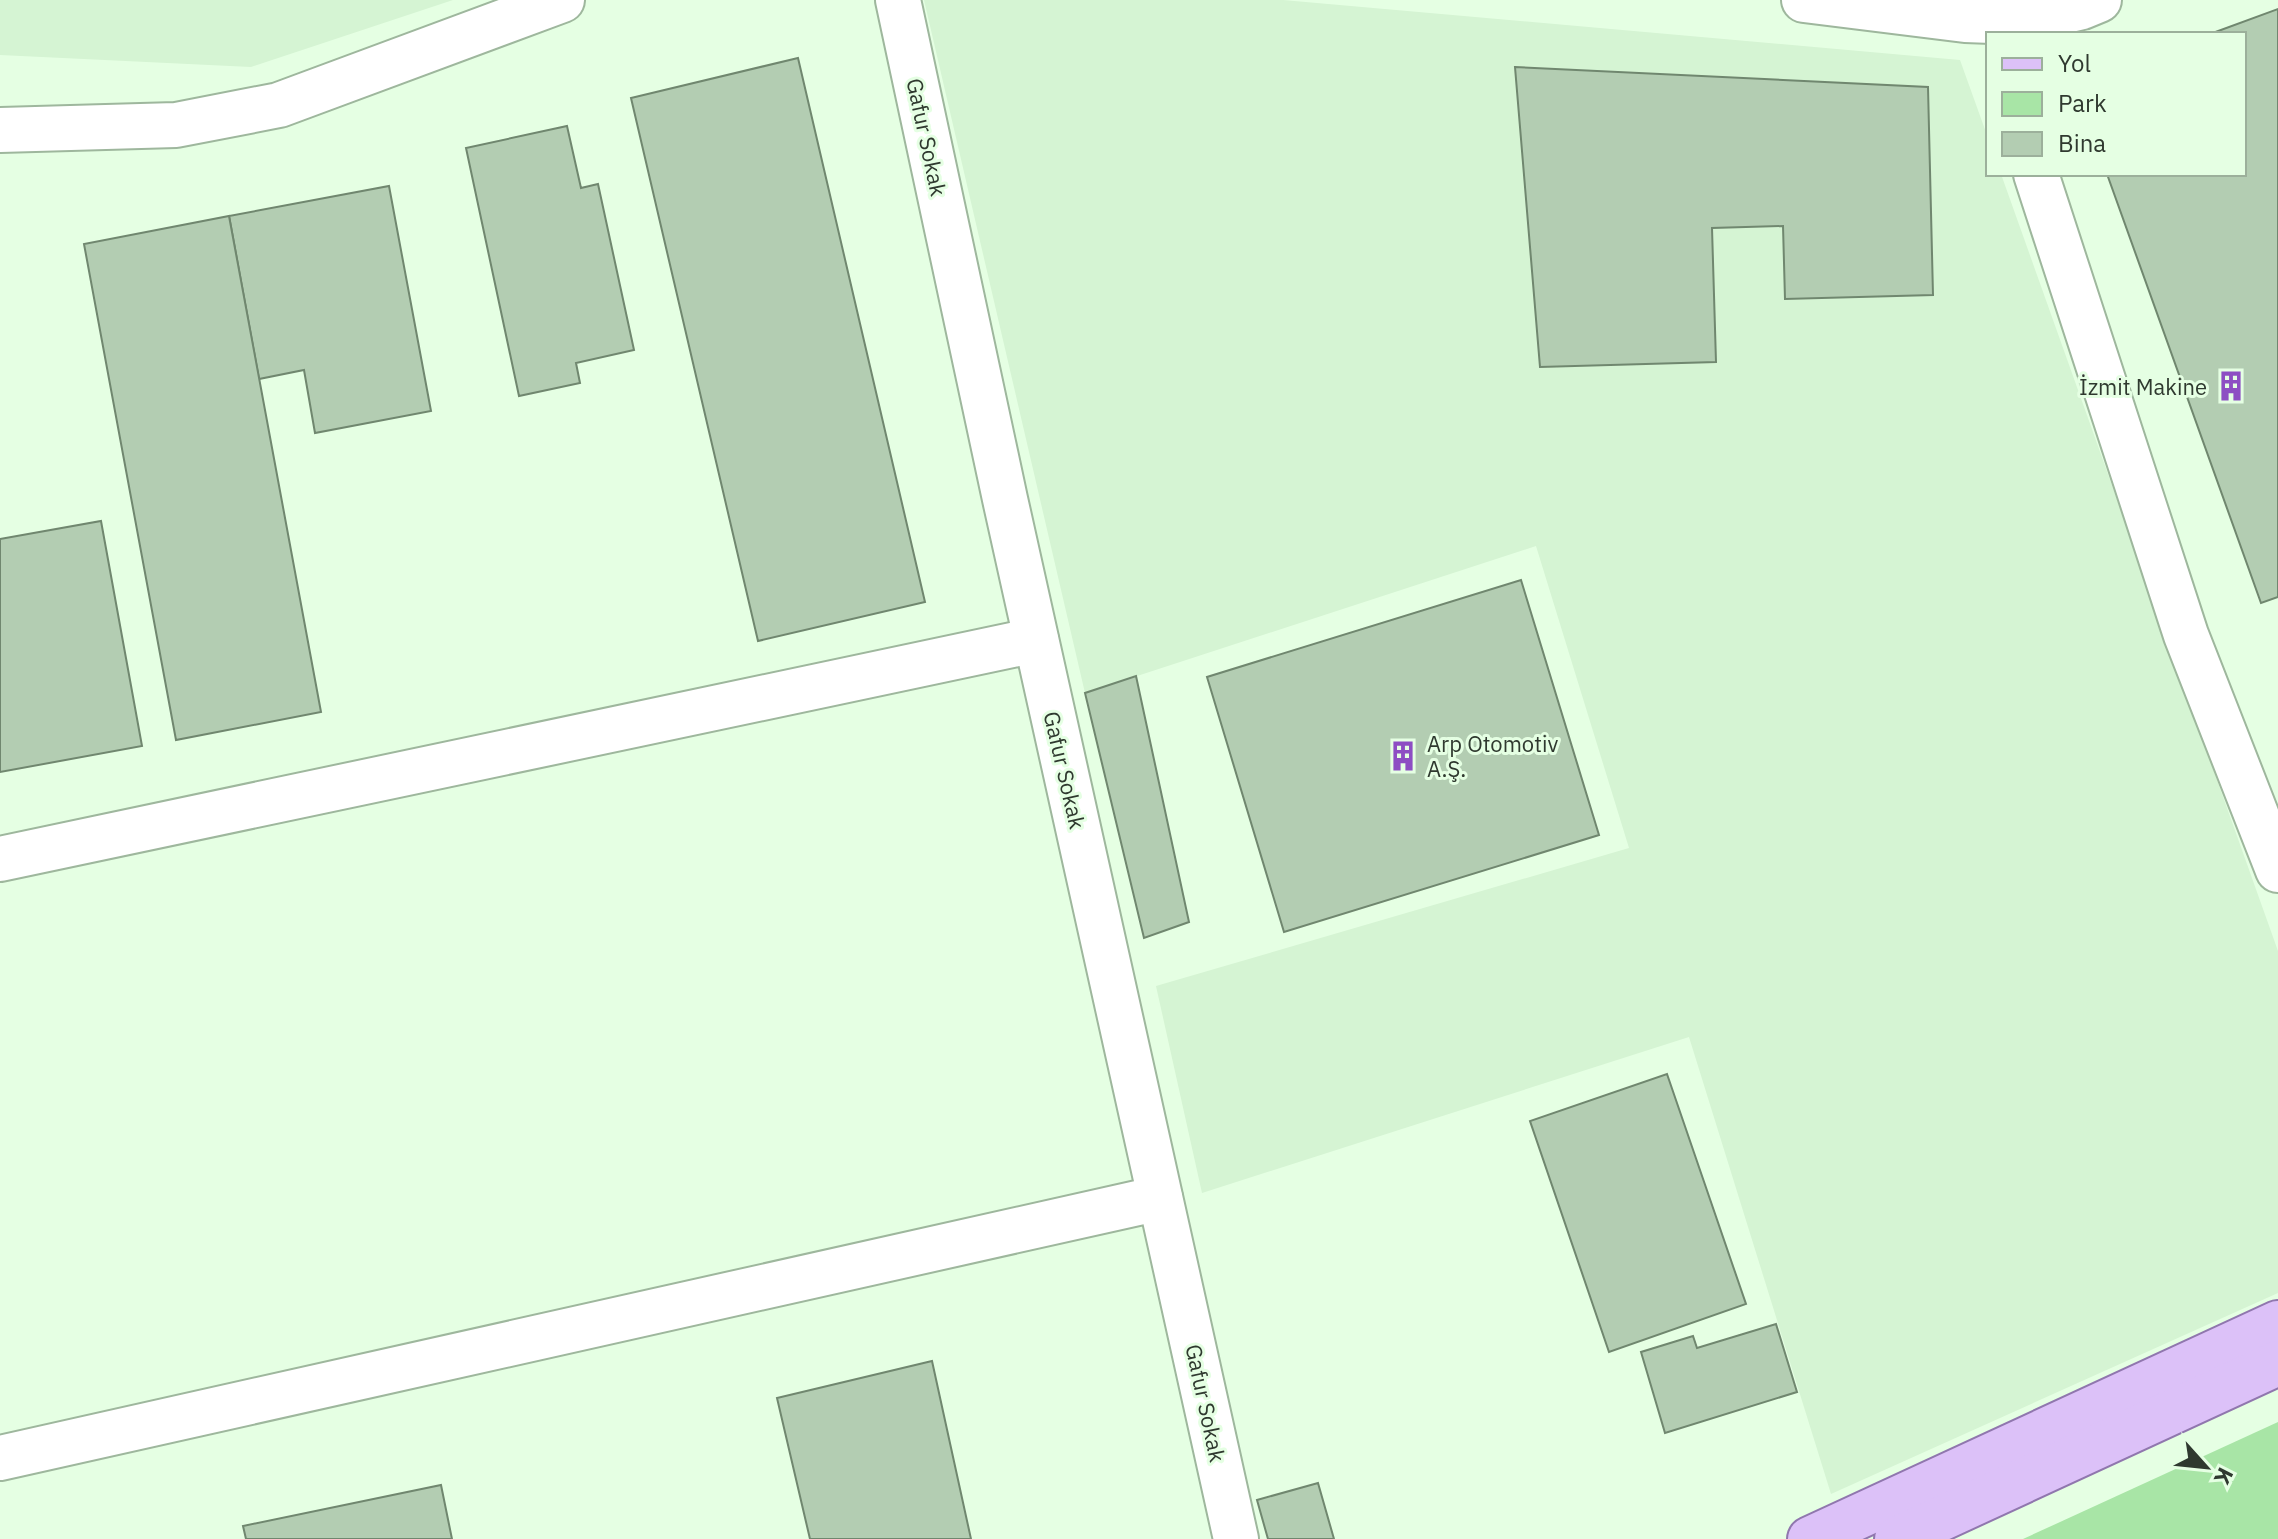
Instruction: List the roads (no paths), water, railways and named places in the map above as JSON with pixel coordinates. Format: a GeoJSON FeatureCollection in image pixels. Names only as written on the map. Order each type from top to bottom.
{"type":"FeatureCollection","features":[{"type":"Feature","properties":{"kind":"main road"},"geometry":{"type":"LineString","coordinates":[[1810,1539],[2278,1323]]}},
{"type":"Feature","properties":{"kind":"main road"},"geometry":{"type":"LineString","coordinates":[[1897,1539],[2278,1363]]}},
{"type":"Feature","properties":{"kind":"street"},"geometry":{"type":"LineString","coordinates":[[0,130],[176,125],[279,105],[562,0]]}},
{"type":"Feature","properties":{"kind":"street","name":"Gafur Sokak"},"geometry":{"type":"LineString","coordinates":[[898,0],[1036,640],[1236,1539]]}},
{"type":"Feature","properties":{"kind":"street"},"geometry":{"type":"LineString","coordinates":[[1804,0],[1989,27],[2082,7],[2099,0]]}},
{"type":"Feature","properties":{"kind":"street"},"geometry":{"type":"LineString","coordinates":[[2037,176],[2186,635],[2278,870]]}},
{"type":"Feature","properties":{"kind":"street"},"geometry":{"type":"LineString","coordinates":[[0,859],[1036,640]]}},
{"type":"Feature","properties":{"kind":"street"},"geometry":{"type":"LineString","coordinates":[[0,1458],[1160,1198]]}},
{"type":"Feature","properties":{"kind":"place","name":"İzmit Makine"},"geometry":{"type":"Point","coordinates":[2231,386]}},
{"type":"Feature","properties":{"kind":"place","name":"Arp Otomotiv A.Ş."},"geometry":{"type":"Point","coordinates":[1403,756]}}]}
